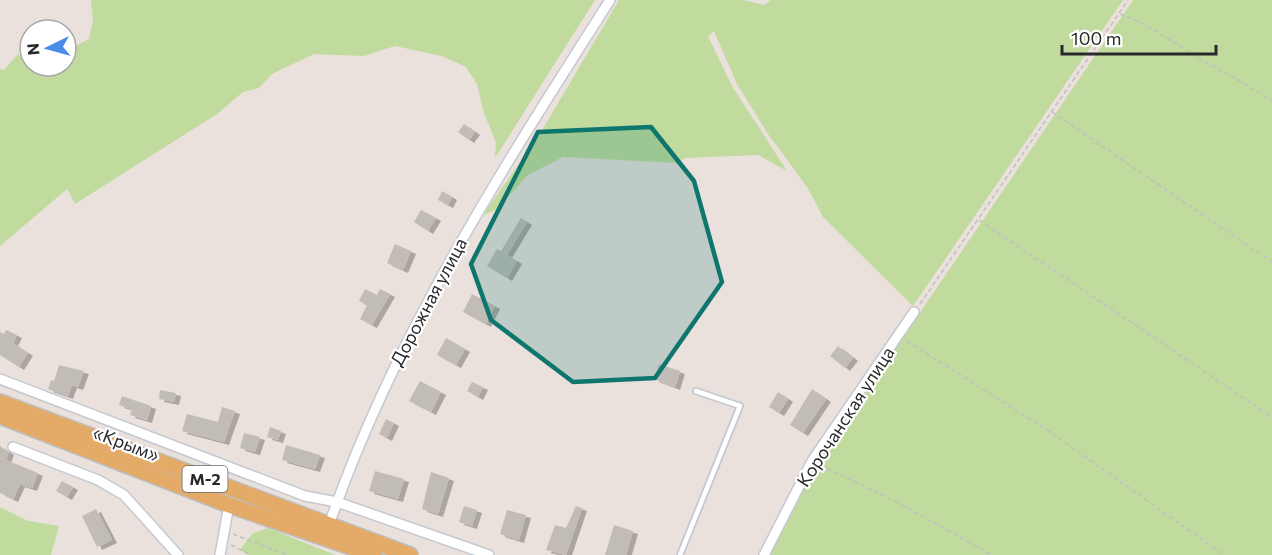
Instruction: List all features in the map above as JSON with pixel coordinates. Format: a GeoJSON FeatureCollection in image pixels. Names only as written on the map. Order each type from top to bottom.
{"type":"FeatureCollection","features":[{"type":"Feature","properties":{"kind":"main road","name":"М-2"},"geometry":{"type":"LineString","coordinates":[[0,402],[410,555]]}},
{"type":"Feature","properties":{"kind":"main road","name":"«Крым»"},"geometry":{"type":"LineString","coordinates":[[0,416],[229,505],[374,555]]}},
{"type":"Feature","properties":{"kind":"street","name":"Дорожная улица"},"geometry":{"type":"LineString","coordinates":[[329,525],[392,372],[439,279],[538,112],[610,0]]}},
{"type":"Feature","properties":{"kind":"street","name":"Корочанская улица"},"geometry":{"type":"LineString","coordinates":[[764,555],[812,461],[914,312]]}},
{"type":"Feature","properties":{"kind":"street"},"geometry":{"type":"LineString","coordinates":[[0,379],[305,496],[337,501],[489,555]]}},
{"type":"Feature","properties":{"kind":"street"},"geometry":{"type":"LineString","coordinates":[[13,447],[98,480],[124,495],[178,555]]}},
{"type":"Feature","properties":{"kind":"street"},"geometry":{"type":"LineString","coordinates":[[220,555],[229,505]]}},
{"type":"Feature","properties":{"kind":"lane"},"geometry":{"type":"LineString","coordinates":[[680,555],[740,406],[696,391]]}},
{"type":"Feature","properties":{"kind":"path"},"geometry":{"type":"LineString","coordinates":[[914,312],[1128,0]]}},
{"type":"Feature","properties":{"kind":"path"},"geometry":{"type":"LineString","coordinates":[[1119,14],[1158,30],[1179,46],[1236,76],[1272,101]]}},
{"type":"Feature","properties":{"kind":"path"},"geometry":{"type":"LineString","coordinates":[[1052,111],[1272,262]]}},
{"type":"Feature","properties":{"kind":"path"},"geometry":{"type":"LineString","coordinates":[[978,219],[1272,417]]}},
{"type":"Feature","properties":{"kind":"path"},"geometry":{"type":"LineString","coordinates":[[898,335],[1050,432],[1224,555]]}},
{"type":"Feature","properties":{"kind":"path"},"geometry":{"type":"LineString","coordinates":[[812,461],[897,502],[992,555]]}},
{"type":"Feature","properties":{"kind":"path"},"geometry":{"type":"LineString","coordinates":[[224,531],[287,555]]}},
{"type":"Feature","properties":{"kind":"path"},"geometry":{"type":"LineString","coordinates":[[222,542],[251,555]]}},
{"type":"Feature","properties":{"kind":"highlighted area"},"geometry":{"type":"Polygon","coordinates":[[[651,127],[694,181],[722,282],[655,378],[573,382],[491,320],[471,264],[538,132],[651,127]]]}},
{"type":"Feature","properties":{"kind":"green space"},"geometry":{"type":"Polygon","coordinates":[[[91,0],[595,0],[495,158],[496,143],[484,113],[477,84],[466,67],[442,56],[395,46],[364,56],[314,54],[272,74],[259,88],[243,92],[217,114],[75,204],[67,189],[0,246],[0,69],[4,70],[18,54],[18,78],[78,78],[78,45],[89,39],[93,20],[91,0]]]}},
{"type":"Feature","properties":{"kind":"green space"},"geometry":{"type":"Polygon","coordinates":[[[619,0],[743,0],[764,5],[771,0],[1123,0],[913,306],[823,217],[807,187],[768,134],[737,84],[714,31],[708,36],[732,86],[787,171],[758,155],[685,158],[677,163],[563,157],[528,175],[497,209],[482,216],[538,137],[619,0]]]}},
{"type":"Feature","properties":{"kind":"green space"},"geometry":{"type":"Polygon","coordinates":[[[1133,0],[1272,0],[1272,555],[769,555],[816,465],[1133,0]]]}},
{"type":"Feature","properties":{"kind":"green space"},"geometry":{"type":"Polygon","coordinates":[[[0,507],[28,521],[59,526],[51,555],[0,555],[0,507]]]}},
{"type":"Feature","properties":{"kind":"green space"},"geometry":{"type":"Polygon","coordinates":[[[268,528],[335,555],[248,555],[240,550],[252,534],[268,528]]]}},
{"type":"Feature","properties":{"kind":"building"},"geometry":{"type":"Polygon","coordinates":[[[464,124],[475,132],[469,140],[458,132],[464,124]]]}},
{"type":"Feature","properties":{"kind":"building"},"geometry":{"type":"Polygon","coordinates":[[[442,191],[452,197],[448,205],[438,200],[442,191]]]}},
{"type":"Feature","properties":{"kind":"building"},"geometry":{"type":"Polygon","coordinates":[[[421,210],[436,218],[428,231],[414,222],[421,210]]]}},
{"type":"Feature","properties":{"kind":"building"},"geometry":{"type":"Polygon","coordinates":[[[521,218],[527,222],[507,255],[517,261],[507,278],[487,266],[497,249],[501,251],[521,218]]]}},
{"type":"Feature","properties":{"kind":"building"},"geometry":{"type":"Polygon","coordinates":[[[395,244],[411,251],[403,270],[387,263],[395,244]]]}},
{"type":"Feature","properties":{"kind":"building"},"geometry":{"type":"Polygon","coordinates":[[[365,289],[377,295],[380,289],[390,294],[372,325],[360,319],[367,305],[359,301],[365,289]]]}},
{"type":"Feature","properties":{"kind":"building"},"geometry":{"type":"Polygon","coordinates":[[[472,294],[495,306],[486,324],[463,312],[472,294]]]}},
{"type":"Feature","properties":{"kind":"building"},"geometry":{"type":"Polygon","coordinates":[[[6,330],[17,335],[13,343],[28,353],[19,367],[0,355],[0,332],[4,334],[6,330]]]}},
{"type":"Feature","properties":{"kind":"building"},"geometry":{"type":"Polygon","coordinates":[[[446,338],[465,349],[456,365],[437,355],[446,338]]]}},
{"type":"Feature","properties":{"kind":"building"},"geometry":{"type":"Polygon","coordinates":[[[838,346],[853,358],[845,368],[830,356],[838,346]]]}},
{"type":"Feature","properties":{"kind":"building"},"geometry":{"type":"Polygon","coordinates":[[[659,364],[680,371],[675,387],[654,379],[659,364]]]}},
{"type":"Feature","properties":{"kind":"building"},"geometry":{"type":"Polygon","coordinates":[[[59,365],[84,371],[78,387],[72,385],[68,396],[48,389],[51,380],[54,381],[59,365]]]}},
{"type":"Feature","properties":{"kind":"building"},"geometry":{"type":"Polygon","coordinates":[[[420,381],[441,392],[431,412],[409,401],[420,381]]]}},
{"type":"Feature","properties":{"kind":"building"},"geometry":{"type":"Polygon","coordinates":[[[472,382],[483,387],[478,397],[467,391],[472,382]]]}},
{"type":"Feature","properties":{"kind":"building"},"geometry":{"type":"Polygon","coordinates":[[[812,389],[826,399],[803,433],[790,425],[812,389]]]}},
{"type":"Feature","properties":{"kind":"building"},"geometry":{"type":"Polygon","coordinates":[[[160,390],[176,393],[174,402],[159,399],[160,390]]]}},
{"type":"Feature","properties":{"kind":"building"},"geometry":{"type":"Polygon","coordinates":[[[778,392],[788,399],[779,413],[769,407],[778,392]]]}},
{"type":"Feature","properties":{"kind":"building"},"geometry":{"type":"Polygon","coordinates":[[[122,396],[151,406],[147,420],[130,415],[132,409],[119,405],[122,396]]]}},
{"type":"Feature","properties":{"kind":"building"},"geometry":{"type":"Polygon","coordinates":[[[222,407],[235,411],[224,442],[182,431],[187,414],[218,422],[222,407]]]}},
{"type":"Feature","properties":{"kind":"building"},"geometry":{"type":"Polygon","coordinates":[[[386,419],[394,423],[387,438],[379,434],[386,419]]]}},
{"type":"Feature","properties":{"kind":"building"},"geometry":{"type":"Polygon","coordinates":[[[270,427],[281,431],[278,440],[267,437],[270,427]]]}},
{"type":"Feature","properties":{"kind":"building"},"geometry":{"type":"Polygon","coordinates":[[[244,433],[260,437],[255,452],[240,448],[244,433]]]}},
{"type":"Feature","properties":{"kind":"building"},"geometry":{"type":"Polygon","coordinates":[[[286,445],[320,455],[315,469],[282,460],[286,445]]]}},
{"type":"Feature","properties":{"kind":"building"},"geometry":{"type":"Polygon","coordinates":[[[0,446],[9,452],[6,460],[38,473],[32,488],[20,484],[13,499],[0,493],[0,446]]]}},
{"type":"Feature","properties":{"kind":"building"},"geometry":{"type":"Polygon","coordinates":[[[375,471],[404,479],[398,499],[369,491],[375,471]]]}},
{"type":"Feature","properties":{"kind":"building"},"geometry":{"type":"Polygon","coordinates":[[[431,472],[449,478],[438,514],[422,509],[431,472]]]}},
{"type":"Feature","properties":{"kind":"building"},"geometry":{"type":"Polygon","coordinates":[[[62,481],[73,487],[67,497],[56,491],[62,481]]]}},
{"type":"Feature","properties":{"kind":"building"},"geometry":{"type":"Polygon","coordinates":[[[464,506],[477,510],[472,526],[459,522],[464,506]]]}},
{"type":"Feature","properties":{"kind":"building"},"geometry":{"type":"Polygon","coordinates":[[[576,506],[582,508],[566,555],[546,550],[555,525],[566,528],[576,506]]]}},
{"type":"Feature","properties":{"kind":"building"},"geometry":{"type":"Polygon","coordinates":[[[96,509],[112,540],[97,547],[82,516],[96,509]]]}},
{"type":"Feature","properties":{"kind":"building"},"geometry":{"type":"Polygon","coordinates":[[[507,510],[526,515],[519,540],[500,534],[507,510]]]}},
{"type":"Feature","properties":{"kind":"building"},"geometry":{"type":"Polygon","coordinates":[[[614,525],[633,531],[626,555],[605,555],[614,525]]]}}]}
